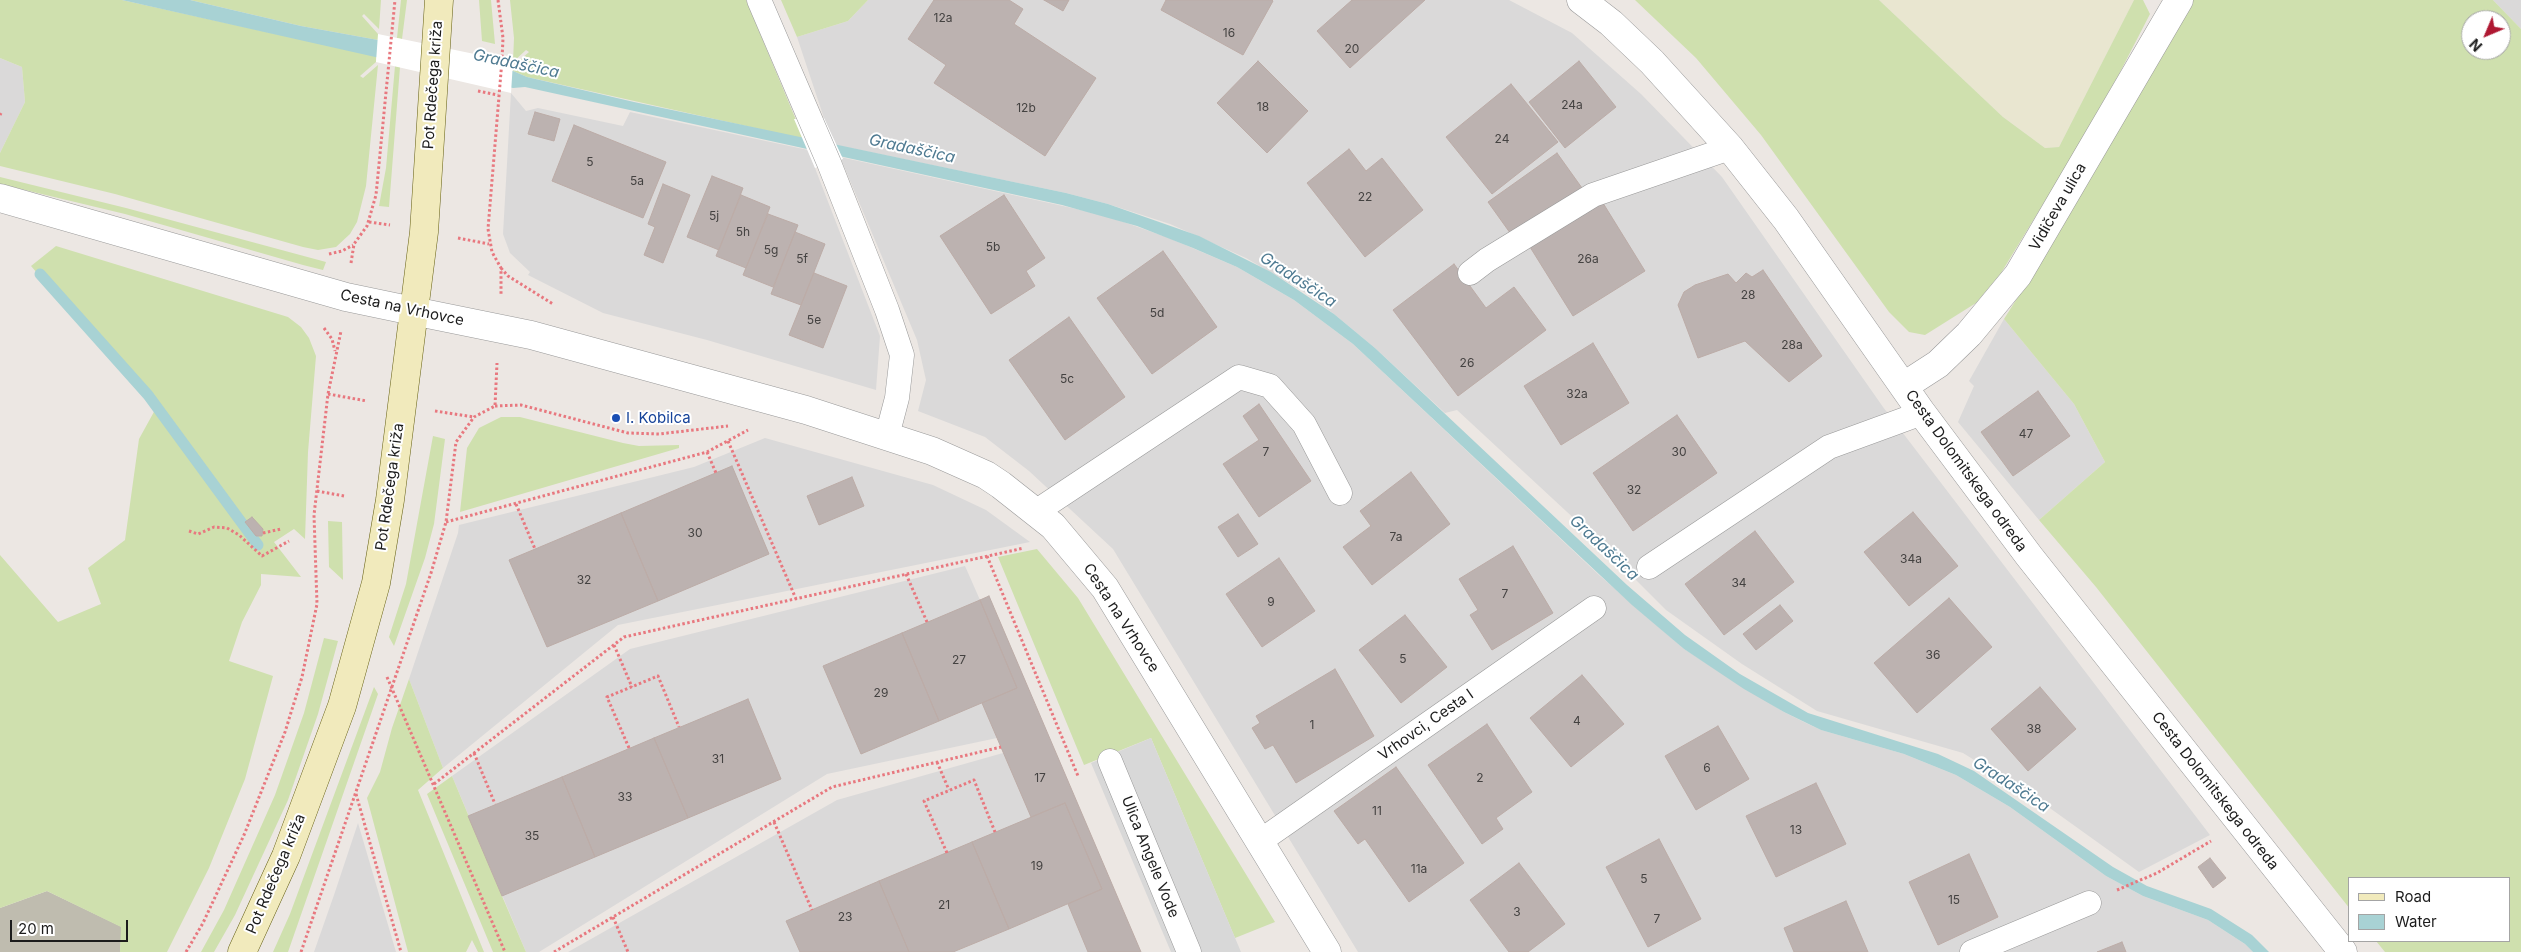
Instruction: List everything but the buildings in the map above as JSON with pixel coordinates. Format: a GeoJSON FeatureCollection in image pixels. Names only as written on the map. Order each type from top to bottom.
{"type":"FeatureCollection","features":[{"type":"Feature","properties":{"kind":"main road","name":"Pot Rdečega križa"},"geometry":{"type":"LineString","coordinates":[[242,952],[282,865],[316,779],[342,706],[376,583],[390,500],[424,232],[439,0]]}},
{"type":"Feature","properties":{"kind":"street","name":"Cesta Dolomitskega odreda"},"geometry":{"type":"LineString","coordinates":[[1581,0],[1611,23],[1652,62],[1730,148],[1786,219],[1922,412],[2029,556],[2343,952]]}},
{"type":"Feature","properties":{"kind":"street","name":"Vidičeva ulica"},"geometry":{"type":"LineString","coordinates":[[1904,386],[1938,364],[1969,334],[2018,275],[2171,4]]}},
{"type":"Feature","properties":{"kind":"street","name":"Cesta na Vrhovce"},"geometry":{"type":"LineString","coordinates":[[0,198],[346,298],[548,340],[806,410],[932,451],[986,475],[1037,511],[1065,538],[1105,588],[1327,952]]}},
{"type":"Feature","properties":{"kind":"lane"},"geometry":{"type":"LineString","coordinates":[[759,0],[829,164],[887,310],[902,354],[897,398],[887,436]]}},
{"type":"Feature","properties":{"kind":"lane"},"geometry":{"type":"LineString","coordinates":[[1470,273],[1487,260],[1593,195],[1730,148]]}},
{"type":"Feature","properties":{"kind":"lane"},"geometry":{"type":"LineString","coordinates":[[1037,511],[1239,377],[1270,386],[1304,424],[1340,493]]}},
{"type":"Feature","properties":{"kind":"lane"},"geometry":{"type":"LineString","coordinates":[[1649,567],[1829,447],[1922,412]]}},
{"type":"Feature","properties":{"kind":"lane","name":"Vrhovci, Cesta I"},"geometry":{"type":"LineString","coordinates":[[1259,842],[1594,608]]}},
{"type":"Feature","properties":{"kind":"lane","name":"Ulica Angele Vode"},"geometry":{"type":"LineString","coordinates":[[1110,761],[1189,952]]}},
{"type":"Feature","properties":{"kind":"lane"},"geometry":{"type":"LineString","coordinates":[[1972,952],[2089,902]]}},
{"type":"Feature","properties":{"kind":"path"},"geometry":{"type":"LineString","coordinates":[[350,273],[354,244],[369,222],[376,195],[395,0]]}},
{"type":"Feature","properties":{"kind":"path"},"geometry":{"type":"LineString","coordinates":[[498,0],[503,38],[488,230],[489,244],[501,268],[501,292]]}},
{"type":"Feature","properties":{"kind":"path"},"geometry":{"type":"LineString","coordinates":[[478,91],[498,95]]}},
{"type":"Feature","properties":{"kind":"path"},"geometry":{"type":"LineString","coordinates":[[369,222],[386,224]]}},
{"type":"Feature","properties":{"kind":"path"},"geometry":{"type":"LineString","coordinates":[[470,240],[489,244]]}},
{"type":"Feature","properties":{"kind":"path"},"geometry":{"type":"LineString","coordinates":[[186,952],[203,924],[244,836],[282,740],[302,677],[317,604],[314,515],[328,394],[341,330]]}},
{"type":"Feature","properties":{"kind":"path"},"geometry":{"type":"LineString","coordinates":[[495,406],[496,382]]}},
{"type":"Feature","properties":{"kind":"path"},"geometry":{"type":"LineString","coordinates":[[328,394],[354,399]]}},
{"type":"Feature","properties":{"kind":"path"},"geometry":{"type":"LineString","coordinates":[[301,952],[393,686],[446,522],[456,442],[474,417],[495,406],[520,405],[638,434],[659,434],[734,426]]}},
{"type":"Feature","properties":{"kind":"path"},"geometry":{"type":"LineString","coordinates":[[448,413],[474,417]]}},
{"type":"Feature","properties":{"kind":"path"},"geometry":{"type":"LineString","coordinates":[[446,522],[707,452],[754,427],[740,426]]}},
{"type":"Feature","properties":{"kind":"path"},"geometry":{"type":"LineString","coordinates":[[728,441],[796,599]]}},
{"type":"Feature","properties":{"kind":"path"},"geometry":{"type":"LineString","coordinates":[[707,452],[716,473]]}},
{"type":"Feature","properties":{"kind":"path"},"geometry":{"type":"LineString","coordinates":[[317,491],[344,496]]}},
{"type":"Feature","properties":{"kind":"path"},"geometry":{"type":"LineString","coordinates":[[516,504],[536,549]]}},
{"type":"Feature","properties":{"kind":"path"},"geometry":{"type":"LineString","coordinates":[[189,532],[198,534],[214,527],[227,528],[239,535],[262,556],[289,540]]}},
{"type":"Feature","properties":{"kind":"path"},"geometry":{"type":"LineString","coordinates":[[263,533],[281,529]]}},
{"type":"Feature","properties":{"kind":"path"},"geometry":{"type":"LineString","coordinates":[[434,784],[624,637],[1065,538]]}},
{"type":"Feature","properties":{"kind":"path"},"geometry":{"type":"LineString","coordinates":[[987,556],[1078,777]]}},
{"type":"Feature","properties":{"kind":"path"},"geometry":{"type":"LineString","coordinates":[[906,574],[927,622]]}},
{"type":"Feature","properties":{"kind":"path"},"geometry":{"type":"LineString","coordinates":[[363,635],[393,686],[505,952]]}},
{"type":"Feature","properties":{"kind":"path"},"geometry":{"type":"LineString","coordinates":[[614,645],[632,687]]}},
{"type":"Feature","properties":{"kind":"path"},"geometry":{"type":"LineString","coordinates":[[629,748],[607,697],[658,676],[680,727]]}},
{"type":"Feature","properties":{"kind":"path"},"geometry":{"type":"LineString","coordinates":[[554,952],[832,787],[1000,746]]}},
{"type":"Feature","properties":{"kind":"path"},"geometry":{"type":"LineString","coordinates":[[474,753],[496,804]]}},
{"type":"Feature","properties":{"kind":"path"},"geometry":{"type":"LineString","coordinates":[[937,762],[949,790]]}},
{"type":"Feature","properties":{"kind":"path"},"geometry":{"type":"LineString","coordinates":[[947,853],[924,801],[949,790],[974,780],[996,832]]}},
{"type":"Feature","properties":{"kind":"path"},"geometry":{"type":"LineString","coordinates":[[356,793],[401,952]]}},
{"type":"Feature","properties":{"kind":"path"},"geometry":{"type":"LineString","coordinates":[[2114,891],[2157,873],[2201,848],[2239,820]]}},
{"type":"Feature","properties":{"kind":"path"},"geometry":{"type":"LineString","coordinates":[[774,822],[812,910]]}},
{"type":"Feature","properties":{"kind":"path"},"geometry":{"type":"LineString","coordinates":[[613,917],[628,952]]}},
{"type":"Feature","properties":{"kind":"shaded area"},"geometry":{"type":"Polygon","coordinates":[[[868,0],[1509,0],[1572,33],[1641,94],[1722,177],[1883,407],[2210,835],[2139,872],[2040,801],[1963,753],[1817,711],[1742,664],[1666,610],[1580,524],[1457,410],[1445,413],[1375,348],[1334,314],[1304,292],[1246,258],[1170,224],[1108,204],[1066,193],[836,145],[824,118],[797,37],[848,21],[868,0]]]}},
{"type":"Feature","properties":{"kind":"shaded area"},"geometry":{"type":"Polygon","coordinates":[[[1879,0],[2134,0],[2059,147],[2045,148],[2003,117],[1879,0]]]}},
{"type":"Feature","properties":{"kind":"shaded area"},"geometry":{"type":"Polygon","coordinates":[[[2493,0],[2521,0],[2521,29],[2511,19],[2511,10],[2503,10],[2493,0]]]}},
{"type":"Feature","properties":{"kind":"shaded area"},"geometry":{"type":"Polygon","coordinates":[[[0,58],[22,67],[25,102],[0,153],[0,58]]]}},
{"type":"Feature","properties":{"kind":"shaded area"},"geometry":{"type":"Polygon","coordinates":[[[511,93],[526,111],[538,108],[623,126],[630,112],[808,150],[880,336],[876,390],[707,340],[603,313],[528,275],[530,272],[510,253],[503,234],[511,93]]]}},
{"type":"Feature","properties":{"kind":"shaded area"},"geometry":{"type":"Polygon","coordinates":[[[840,157],[1104,215],[1169,238],[1237,267],[1294,300],[1353,344],[1599,575],[1684,649],[1784,712],[1821,730],[1904,754],[1956,775],[2010,807],[2106,876],[2143,896],[2208,920],[2245,944],[2253,952],[1358,952],[1113,549],[1029,471],[985,437],[918,411],[926,380],[917,340],[840,157]]]}},
{"type":"Feature","properties":{"kind":"shaded area"},"geometry":{"type":"Polygon","coordinates":[[[2004,319],[2074,404],[2105,462],[2039,520],[1958,422],[1974,386],[1969,381],[2004,319]]]}},
{"type":"Feature","properties":{"kind":"shaded area"},"geometry":{"type":"Polygon","coordinates":[[[765,438],[933,485],[986,510],[1030,542],[618,625],[443,768],[409,679],[458,533],[459,525],[694,467],[765,438]]]}},
{"type":"Feature","properties":{"kind":"shaded area"},"geometry":{"type":"Polygon","coordinates":[[[965,566],[980,600],[989,596],[1141,952],[568,952],[837,800],[1003,753],[997,738],[827,774],[539,952],[526,952],[452,776],[630,649],[965,566]]]}},
{"type":"Feature","properties":{"kind":"shaded area"},"geometry":{"type":"Polygon","coordinates":[[[1151,738],[1241,952],[1171,952],[1091,763],[1151,738]]]}},
{"type":"Feature","properties":{"kind":"shaded area"},"geometry":{"type":"Polygon","coordinates":[[[358,823],[396,952],[314,952],[334,895],[358,823]]]}},
{"type":"Feature","properties":{"kind":"shaded area"},"geometry":{"type":"Polygon","coordinates":[[[47,891],[122,927],[120,952],[0,952],[0,908],[47,891]]]}},
{"type":"Feature","properties":{"kind":"green space"},"geometry":{"type":"Polygon","coordinates":[[[0,0],[122,0],[376,56],[376,62],[360,76],[363,78],[378,65],[366,186],[357,222],[350,234],[336,247],[318,250],[115,194],[0,166],[0,153],[25,102],[22,67],[0,58],[0,0]]]}},
{"type":"Feature","properties":{"kind":"green space"},"geometry":{"type":"Polygon","coordinates":[[[190,0],[381,0],[379,29],[364,14],[362,16],[378,34],[378,40],[301,26],[190,0]]]}},
{"type":"Feature","properties":{"kind":"green space"},"geometry":{"type":"Polygon","coordinates":[[[401,0],[407,0],[402,39],[397,38],[401,0]]]}},
{"type":"Feature","properties":{"kind":"green space"},"geometry":{"type":"Polygon","coordinates":[[[479,0],[491,0],[495,44],[482,41],[479,0]]]}},
{"type":"Feature","properties":{"kind":"green space"},"geometry":{"type":"Polygon","coordinates":[[[510,0],[746,0],[804,139],[527,77],[513,71],[513,66],[529,52],[526,50],[513,62],[514,38],[510,0]]]}},
{"type":"Feature","properties":{"kind":"green space"},"geometry":{"type":"Polygon","coordinates":[[[781,0],[868,0],[848,21],[797,37],[781,0]]]}},
{"type":"Feature","properties":{"kind":"green space"},"geometry":{"type":"Polygon","coordinates":[[[1635,0],[1879,0],[2003,117],[2045,148],[2059,147],[2134,0],[2143,0],[2150,14],[2119,74],[2001,273],[1976,303],[1925,335],[1909,332],[1889,312],[1761,135],[1696,58],[1635,0]]]}},
{"type":"Feature","properties":{"kind":"green space"},"geometry":{"type":"Polygon","coordinates":[[[2193,0],[2493,0],[2503,10],[2461,10],[2461,60],[2511,60],[2511,19],[2521,29],[2521,952],[2385,952],[2377,942],[2511,942],[2511,877],[2348,877],[2348,906],[2096,587],[2039,520],[2105,462],[2074,404],[2004,319],[2049,248],[2193,0]]]}},
{"type":"Feature","properties":{"kind":"green space"},"geometry":{"type":"Polygon","coordinates":[[[395,66],[400,67],[389,207],[379,206],[386,168],[395,66]]]}},
{"type":"Feature","properties":{"kind":"green space"},"geometry":{"type":"Polygon","coordinates":[[[0,177],[126,208],[326,262],[323,270],[303,265],[125,214],[0,184],[0,177]]]}},
{"type":"Feature","properties":{"kind":"green space"},"geometry":{"type":"Polygon","coordinates":[[[56,246],[288,317],[301,327],[309,338],[316,356],[308,452],[305,539],[294,529],[274,542],[301,577],[261,574],[261,585],[242,622],[229,661],[273,676],[245,779],[209,868],[167,952],[120,952],[121,927],[47,891],[0,908],[0,555],[58,622],[101,604],[88,568],[125,540],[139,439],[155,410],[31,266],[56,246]]]}},
{"type":"Feature","properties":{"kind":"green space"},"geometry":{"type":"Polygon","coordinates":[[[501,417],[520,417],[639,446],[679,445],[679,448],[460,512],[467,448],[479,428],[501,417]]]}},
{"type":"Feature","properties":{"kind":"green space"},"geometry":{"type":"Polygon","coordinates":[[[433,436],[445,439],[434,524],[425,558],[394,646],[389,637],[406,584],[433,436]]]}},
{"type":"Feature","properties":{"kind":"green space"},"geometry":{"type":"Polygon","coordinates":[[[328,521],[342,522],[343,580],[329,567],[328,521]]]}},
{"type":"Feature","properties":{"kind":"green space"},"geometry":{"type":"Polygon","coordinates":[[[1037,549],[1078,598],[1275,922],[1235,938],[1151,738],[1084,765],[998,557],[1037,549]]]}},
{"type":"Feature","properties":{"kind":"green space"},"geometry":{"type":"Polygon","coordinates":[[[324,638],[338,641],[318,714],[288,800],[235,915],[214,952],[201,952],[224,910],[275,795],[304,713],[324,638]]]}},
{"type":"Feature","properties":{"kind":"green space"},"geometry":{"type":"Polygon","coordinates":[[[409,679],[443,768],[418,790],[484,952],[478,952],[472,940],[466,952],[408,952],[367,798],[380,772],[392,728],[409,679]]]}},
{"type":"Feature","properties":{"kind":"green space"},"geometry":{"type":"Polygon","coordinates":[[[374,687],[378,694],[288,952],[273,952],[290,914],[374,687]]]}},
{"type":"Feature","properties":{"kind":"green space"},"geometry":{"type":"Polygon","coordinates":[[[452,776],[526,952],[493,952],[427,794],[452,776]]]}},
{"type":"Feature","properties":{"kind":"water","name":"Gradaščica"},"geometry":{"type":"Polygon","coordinates":[[[122,0],[190,0],[301,26],[378,40],[513,71],[527,77],[634,102],[1066,193],[1108,204],[1199,236],[1271,272],[1334,314],[1375,348],[1627,585],[1685,635],[1740,674],[1808,713],[1938,754],[1974,771],[2113,867],[2147,886],[2211,909],[2252,935],[2269,952],[2253,952],[2245,944],[2208,920],[2143,896],[2106,876],[2010,807],[1956,775],[1904,754],[1821,730],[1784,712],[1744,689],[1684,649],[1632,605],[1353,344],[1294,300],[1237,267],[1137,226],[1062,205],[525,87],[513,88],[122,0]]]}},
{"type":"Feature","properties":{"kind":"pier"},"geometry":{"type":"Polygon","coordinates":[[[378,34],[513,62],[511,93],[376,62],[378,34]]]}},
{"type":"Feature","properties":{"kind":"pier"},"geometry":{"type":"Polygon","coordinates":[[[824,118],[843,159],[815,168],[794,119],[824,118]]]}},
{"type":"Feature","properties":{"kind":"waterway"},"geometry":{"type":"LineString","coordinates":[[40,274],[148,395],[258,545]]}},
{"type":"Feature","properties":{"kind":"place","name":"I. Kobilca"},"geometry":{"type":"Point","coordinates":[616,418]}}]}
